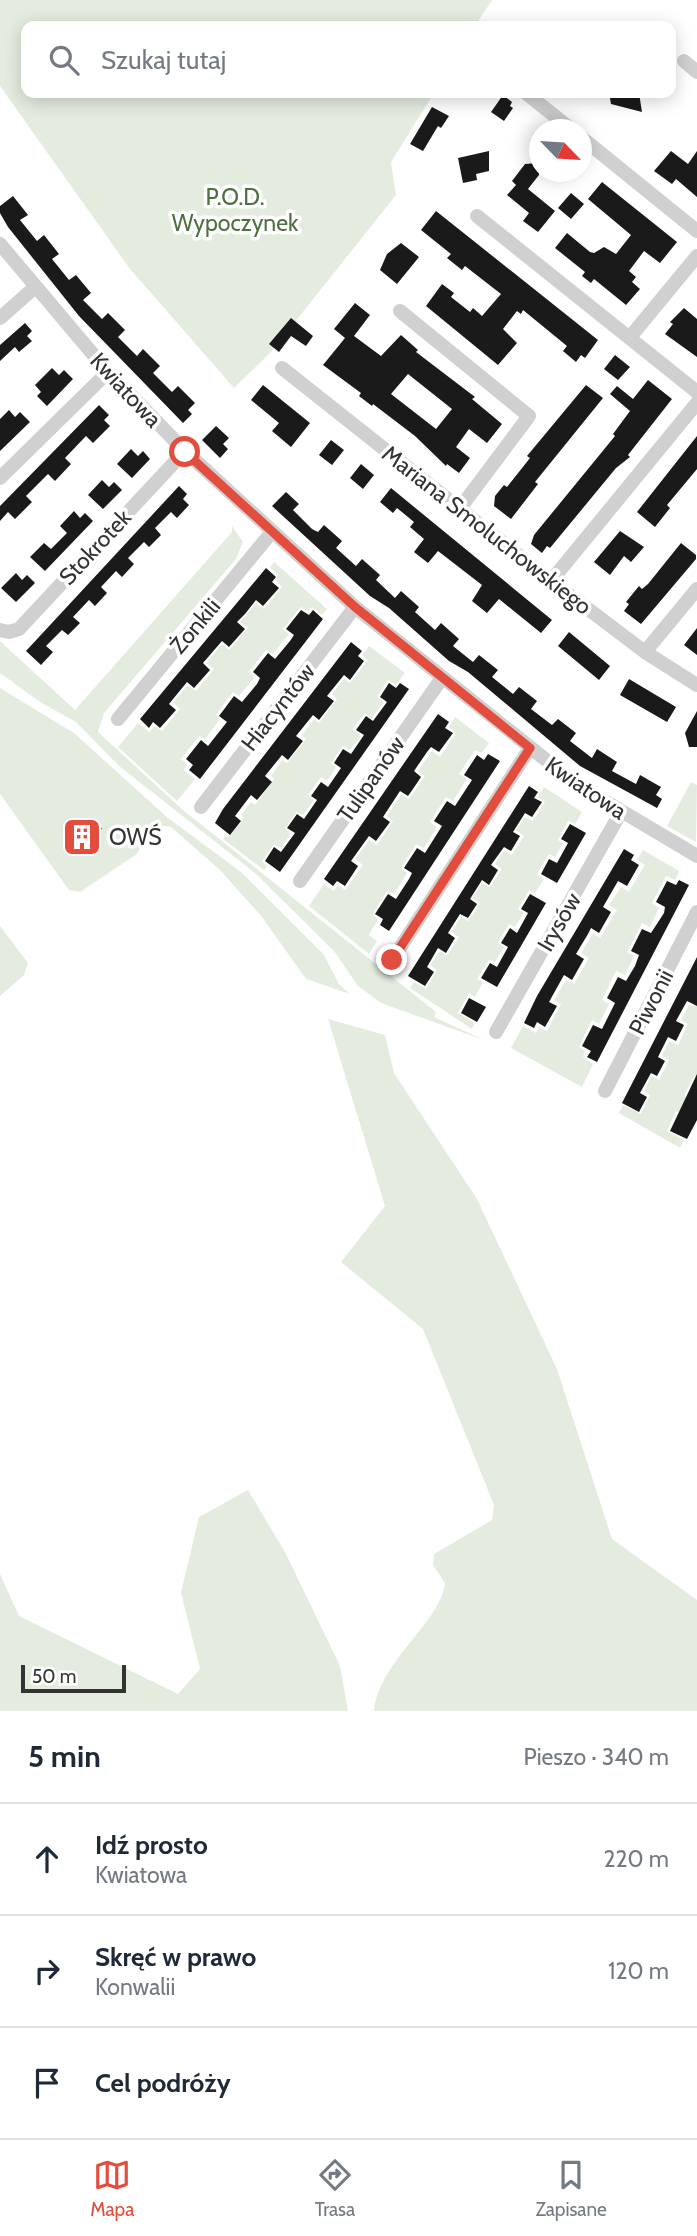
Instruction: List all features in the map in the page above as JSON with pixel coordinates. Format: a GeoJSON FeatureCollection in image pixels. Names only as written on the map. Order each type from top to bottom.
{"type":"FeatureCollection","features":[{"type":"Feature","properties":{"kind":"street"},"geometry":{"type":"LineString","coordinates":[[684,61],[697,72]]}},
{"type":"Feature","properties":{"kind":"street"},"geometry":{"type":"LineString","coordinates":[[532,98],[558,119]]}},
{"type":"Feature","properties":{"kind":"street"},"geometry":{"type":"LineString","coordinates":[[592,146],[697,231]]}},
{"type":"Feature","properties":{"kind":"street"},"geometry":{"type":"LineString","coordinates":[[477,216],[631,336],[697,392]]}},
{"type":"Feature","properties":{"kind":"street","name":"Kwiatowa"},"geometry":{"type":"LineString","coordinates":[[0,244],[34,288],[108,372],[185,452],[355,607],[576,784],[697,856]]}},
{"type":"Feature","properties":{"kind":"street"},"geometry":{"type":"LineString","coordinates":[[631,336],[697,256]]}},
{"type":"Feature","properties":{"kind":"street"},"geometry":{"type":"LineString","coordinates":[[0,318],[34,288]]}},
{"type":"Feature","properties":{"kind":"street"},"geometry":{"type":"LineString","coordinates":[[400,311],[529,416],[461,507]]}},
{"type":"Feature","properties":{"kind":"street","name":"Mariana Smoluchowskiego"},"geometry":{"type":"LineString","coordinates":[[282,368],[425,484],[461,507],[551,581],[645,652],[697,685]]}},
{"type":"Feature","properties":{"kind":"street"},"geometry":{"type":"LineString","coordinates":[[0,478],[108,372]]}},
{"type":"Feature","properties":{"kind":"street"},"geometry":{"type":"LineString","coordinates":[[551,581],[697,403]]}},
{"type":"Feature","properties":{"kind":"street","name":"Stokrotek"},"geometry":{"type":"LineString","coordinates":[[0,630],[9,632],[19,629],[185,452]]}},
{"type":"Feature","properties":{"kind":"street","name":"Żonkili"},"geometry":{"type":"LineString","coordinates":[[118,719],[271,533]]}},
{"type":"Feature","properties":{"kind":"street"},"geometry":{"type":"LineString","coordinates":[[645,652],[697,589]]}},
{"type":"Feature","properties":{"kind":"street","name":"Hiacyntów"},"geometry":{"type":"LineString","coordinates":[[201,807],[355,607]]}},
{"type":"Feature","properties":{"kind":"street","name":"Tulipanów"},"geometry":{"type":"LineString","coordinates":[[300,881],[442,678]]}},
{"type":"Feature","properties":{"kind":"street"},"geometry":{"type":"LineString","coordinates":[[392,960],[530,748]]}},
{"type":"Feature","properties":{"kind":"street","name":"Irysów"},"geometry":{"type":"LineString","coordinates":[[496,1032],[621,813]]}},
{"type":"Feature","properties":{"kind":"street","name":"Piwonii"},"geometry":{"type":"LineString","coordinates":[[605,1091],[697,912]]}},
{"type":"Feature","properties":{"kind":"green space","name":"P.O.D. Wypoczynek"},"geometry":{"type":"Polygon","coordinates":[[[0,0],[492,0],[478,21],[21,21],[21,98],[431,98],[391,162],[396,195],[271,352],[234,388],[130,269],[0,86],[0,0]]]}},
{"type":"Feature","properties":{"kind":"green space"},"geometry":{"type":"Polygon","coordinates":[[[232,526],[243,542],[236,559],[104,713],[98,732],[183,810],[436,1012],[434,1017],[484,1040],[381,1003],[358,986],[334,951],[255,873],[119,766],[76,722],[40,702],[0,673],[0,641],[75,710],[232,532],[232,526]]]}},
{"type":"Feature","properties":{"kind":"green space"},"geometry":{"type":"Polygon","coordinates":[[[274,562],[327,609],[322,615],[312,607],[308,611],[301,607],[283,629],[289,634],[273,654],[266,650],[249,672],[255,677],[239,696],[233,692],[216,715],[220,719],[205,739],[199,736],[181,759],[187,764],[184,770],[195,779],[177,801],[118,747],[138,723],[149,732],[155,726],[162,731],[180,709],[173,702],[188,685],[196,691],[214,669],[206,663],[222,644],[229,650],[248,628],[240,622],[256,603],[264,609],[282,587],[275,580],[278,575],[270,567],[274,562]]]}},
{"type":"Feature","properties":{"kind":"green space"},"geometry":{"type":"Polygon","coordinates":[[[369,646],[405,673],[396,685],[388,680],[377,697],[384,702],[372,718],[365,713],[353,729],[361,736],[350,750],[343,746],[331,763],[336,767],[327,781],[321,777],[308,795],[314,800],[303,815],[297,812],[285,828],[291,833],[281,848],[274,844],[262,861],[267,866],[264,870],[223,839],[226,835],[229,837],[244,818],[241,815],[251,802],[255,805],[274,779],[271,776],[282,760],[287,763],[306,739],[302,735],[314,719],[319,723],[337,699],[332,694],[344,679],[350,683],[368,660],[362,655],[369,646]]]}},
{"type":"Feature","properties":{"kind":"green space"},"geometry":{"type":"Polygon","coordinates":[[[0,688],[74,733],[168,818],[241,872],[324,955],[339,984],[350,994],[306,979],[262,917],[220,870],[171,827],[157,825],[145,837],[137,854],[80,892],[69,890],[0,794],[0,688]]]}},
{"type":"Feature","properties":{"kind":"green space"},"geometry":{"type":"Polygon","coordinates":[[[455,717],[489,743],[482,753],[475,750],[459,774],[467,779],[453,801],[446,797],[430,822],[437,827],[424,848],[416,844],[401,868],[407,873],[394,894],[387,891],[372,915],[378,919],[369,935],[377,941],[369,954],[309,906],[324,884],[334,891],[338,885],[345,890],[363,865],[355,859],[369,840],[377,845],[393,821],[387,816],[401,795],[409,799],[425,776],[418,771],[432,751],[440,757],[456,733],[449,727],[455,717]]]}},
{"type":"Feature","properties":{"kind":"green space"},"geometry":{"type":"Polygon","coordinates":[[[691,782],[697,785],[696,842],[667,826],[691,782]]]}},
{"type":"Feature","properties":{"kind":"green space"},"geometry":{"type":"Polygon","coordinates":[[[544,787],[582,812],[575,824],[568,821],[558,840],[563,843],[555,857],[549,854],[537,874],[544,879],[535,893],[529,890],[518,909],[524,913],[515,927],[509,924],[498,943],[504,947],[495,962],[489,960],[477,979],[483,982],[475,997],[469,993],[458,1013],[475,1023],[472,1029],[410,988],[414,982],[426,989],[437,970],[430,965],[440,951],[447,956],[459,937],[451,932],[461,917],[468,921],[480,903],[472,898],[482,883],[490,887],[502,869],[495,864],[504,850],[512,855],[524,836],[516,830],[525,817],[533,821],[545,802],[538,797],[544,787]]]}},
{"type":"Feature","properties":{"kind":"green space"},"geometry":{"type":"Polygon","coordinates":[[[643,850],[679,871],[675,880],[666,876],[652,903],[659,908],[650,927],[642,923],[627,952],[634,956],[625,975],[616,971],[602,1000],[609,1004],[599,1024],[592,1020],[579,1047],[585,1051],[583,1057],[593,1064],[582,1087],[511,1048],[523,1026],[536,1033],[539,1027],[547,1031],[561,1004],[554,1000],[566,980],[574,984],[589,958],[581,953],[593,933],[600,938],[617,910],[609,905],[621,887],[629,891],[645,865],[637,860],[643,850]]]}},
{"type":"Feature","properties":{"kind":"green space"},"geometry":{"type":"Polygon","coordinates":[[[0,926],[28,963],[24,975],[0,996],[0,926]]]}},
{"type":"Feature","properties":{"kind":"green space"},"geometry":{"type":"Polygon","coordinates":[[[689,1005],[697,1006],[697,1077],[694,1076],[684,1096],[691,1100],[684,1115],[676,1111],[667,1131],[684,1140],[680,1148],[619,1113],[623,1105],[641,1114],[650,1095],[644,1091],[651,1076],[659,1080],[669,1060],[662,1056],[669,1041],[678,1045],[688,1024],[681,1020],[689,1005]]]}},
{"type":"Feature","properties":{"kind":"green space"},"geometry":{"type":"Polygon","coordinates":[[[328,1019],[385,1035],[394,1073],[477,1199],[557,1369],[612,1539],[697,1600],[697,1711],[374,1711],[378,1693],[387,1675],[441,1598],[445,1583],[433,1565],[434,1554],[492,1520],[494,1505],[423,1329],[341,1262],[385,1206],[328,1019]]]}},
{"type":"Feature","properties":{"kind":"green space"},"geometry":{"type":"Polygon","coordinates":[[[248,1490],[286,1554],[340,1666],[348,1711],[0,1711],[0,1574],[19,1616],[178,1694],[200,1669],[181,1593],[199,1517],[248,1490]]]}},
{"type":"Feature","properties":{"kind":"building"},"geometry":{"type":"Polygon","coordinates":[[[501,98],[512,102],[510,106],[513,108],[504,121],[491,112],[501,98]]]}},
{"type":"Feature","properties":{"kind":"building"},"geometry":{"type":"Polygon","coordinates":[[[610,98],[640,98],[642,112],[611,104],[610,98]]]}},
{"type":"Feature","properties":{"kind":"building"},"geometry":{"type":"Polygon","coordinates":[[[432,107],[449,116],[441,128],[438,126],[423,151],[410,144],[432,107]]]}},
{"type":"Feature","properties":{"kind":"building"},"geometry":{"type":"Polygon","coordinates":[[[489,151],[489,171],[476,174],[477,180],[463,183],[458,158],[489,151]]]}},
{"type":"Feature","properties":{"kind":"building"},"geometry":{"type":"Polygon","coordinates":[[[671,151],[688,164],[697,151],[697,197],[676,179],[672,184],[654,171],[671,151]]]}},
{"type":"Feature","properties":{"kind":"building"},"geometry":{"type":"Polygon","coordinates":[[[525,164],[529,164],[529,182],[534,182],[528,189],[555,211],[538,232],[523,221],[529,213],[507,195],[516,185],[512,181],[525,164]]]}},
{"type":"Feature","properties":{"kind":"building"},"geometry":{"type":"Polygon","coordinates":[[[602,182],[677,242],[660,263],[644,251],[629,271],[636,277],[632,282],[640,289],[626,305],[594,279],[591,283],[582,276],[585,272],[555,248],[567,233],[590,252],[594,253],[604,247],[616,254],[631,235],[588,199],[602,182]]]}},
{"type":"Feature","properties":{"kind":"building"},"geometry":{"type":"Polygon","coordinates":[[[571,193],[584,204],[571,219],[558,208],[571,193]]]}},
{"type":"Feature","properties":{"kind":"building"},"geometry":{"type":"Polygon","coordinates":[[[13,196],[28,215],[20,220],[37,241],[44,235],[59,254],[52,259],[69,280],[76,275],[91,293],[83,300],[102,319],[108,313],[125,330],[118,337],[137,356],[143,349],[160,366],[153,373],[172,392],[178,386],[195,403],[188,410],[192,414],[183,423],[79,316],[8,227],[0,213],[0,206],[13,196]]]}},
{"type":"Feature","properties":{"kind":"building"},"geometry":{"type":"Polygon","coordinates":[[[436,211],[598,340],[585,358],[581,355],[576,362],[563,351],[567,346],[523,310],[521,314],[517,311],[503,329],[517,343],[498,365],[426,306],[442,284],[454,293],[451,297],[470,312],[473,308],[482,316],[501,294],[465,266],[462,270],[447,258],[451,254],[421,230],[436,211]]]}},
{"type":"Feature","properties":{"kind":"building"},"geometry":{"type":"Polygon","coordinates":[[[401,243],[419,257],[397,284],[380,270],[387,254],[401,243]]]}},
{"type":"Feature","properties":{"kind":"building"},"geometry":{"type":"Polygon","coordinates":[[[355,303],[370,315],[354,336],[381,356],[401,335],[418,350],[416,352],[475,397],[472,399],[502,424],[487,443],[469,429],[456,447],[470,458],[459,473],[447,464],[446,466],[415,436],[359,396],[361,393],[323,365],[345,338],[334,329],[355,303]],[[408,374],[391,394],[436,429],[452,409],[408,374]]]}},
{"type":"Feature","properties":{"kind":"building"},"geometry":{"type":"Polygon","coordinates":[[[684,308],[697,319],[697,357],[665,334],[673,324],[670,322],[684,308]]]}},
{"type":"Feature","properties":{"kind":"building"},"geometry":{"type":"Polygon","coordinates":[[[291,318],[313,336],[306,346],[291,336],[279,352],[269,344],[291,318]]]}},
{"type":"Feature","properties":{"kind":"building"},"geometry":{"type":"Polygon","coordinates":[[[25,323],[32,331],[27,336],[32,341],[19,352],[15,347],[0,361],[0,345],[25,323]]]}},
{"type":"Feature","properties":{"kind":"building"},"geometry":{"type":"Polygon","coordinates":[[[615,355],[630,367],[618,380],[604,369],[615,355]]]}},
{"type":"Feature","properties":{"kind":"building"},"geometry":{"type":"Polygon","coordinates":[[[52,368],[59,375],[64,370],[73,379],[47,406],[37,396],[41,392],[35,385],[52,368]]]}},
{"type":"Feature","properties":{"kind":"building"},"geometry":{"type":"Polygon","coordinates":[[[648,380],[672,399],[628,455],[630,457],[616,468],[550,548],[547,546],[542,553],[531,544],[534,535],[615,436],[613,434],[630,411],[610,394],[617,386],[633,399],[648,380]]]}},
{"type":"Feature","properties":{"kind":"building"},"geometry":{"type":"Polygon","coordinates":[[[263,385],[310,423],[291,447],[272,431],[279,423],[251,400],[263,385]]]}},
{"type":"Feature","properties":{"kind":"building"},"geometry":{"type":"Polygon","coordinates":[[[586,385],[603,398],[535,482],[538,484],[511,519],[494,506],[495,496],[504,485],[507,487],[530,458],[527,456],[586,385]]]}},
{"type":"Feature","properties":{"kind":"building"},"geometry":{"type":"Polygon","coordinates":[[[99,405],[109,415],[104,420],[110,426],[93,443],[86,436],[65,458],[71,464],[55,481],[48,474],[26,496],[32,502],[15,519],[8,512],[0,521],[0,506],[99,405]]]}},
{"type":"Feature","properties":{"kind":"building"},"geometry":{"type":"Polygon","coordinates":[[[9,410],[15,417],[20,412],[30,422],[0,451],[0,419],[9,410]]]}},
{"type":"Feature","properties":{"kind":"building"},"geometry":{"type":"Polygon","coordinates":[[[216,426],[229,438],[223,444],[228,449],[220,458],[202,440],[216,426]]]}},
{"type":"Feature","properties":{"kind":"building"},"geometry":{"type":"Polygon","coordinates":[[[697,436],[697,469],[667,505],[670,508],[655,527],[637,512],[697,436]]]}},
{"type":"Feature","properties":{"kind":"building"},"geometry":{"type":"Polygon","coordinates":[[[331,440],[344,450],[332,465],[319,455],[331,440]]]}},
{"type":"Feature","properties":{"kind":"building"},"geometry":{"type":"Polygon","coordinates":[[[131,449],[138,456],[143,451],[150,459],[132,478],[117,464],[131,449]]]}},
{"type":"Feature","properties":{"kind":"building"},"geometry":{"type":"Polygon","coordinates":[[[361,464],[374,475],[363,489],[350,478],[361,464]]]}},
{"type":"Feature","properties":{"kind":"building"},"geometry":{"type":"Polygon","coordinates":[[[102,480],[109,487],[114,482],[122,490],[103,509],[88,495],[102,480]]]}},
{"type":"Feature","properties":{"kind":"building"},"geometry":{"type":"Polygon","coordinates":[[[179,486],[187,494],[183,499],[189,505],[177,518],[171,512],[155,528],[161,535],[149,547],[144,542],[128,558],[134,564],[122,577],[116,571],[101,587],[107,593],[95,606],[89,600],[73,617],[80,623],[68,635],[62,630],[46,646],[53,652],[41,665],[26,651],[179,486]]]}},
{"type":"Feature","properties":{"kind":"building"},"geometry":{"type":"Polygon","coordinates":[[[391,488],[552,620],[541,633],[499,599],[487,613],[472,601],[482,585],[438,551],[428,563],[414,552],[424,539],[410,527],[414,522],[397,508],[393,513],[380,502],[391,488]]]}},
{"type":"Feature","properties":{"kind":"building"},"geometry":{"type":"Polygon","coordinates":[[[286,492],[299,504],[293,510],[312,529],[318,532],[324,525],[342,541],[336,548],[356,566],[362,559],[380,575],[376,580],[395,598],[401,591],[419,607],[415,612],[435,630],[441,623],[459,639],[453,646],[473,662],[479,655],[498,670],[492,677],[513,694],[519,687],[537,701],[531,709],[552,725],[558,719],[576,733],[570,741],[592,758],[597,749],[617,762],[612,771],[636,784],[640,775],[661,787],[656,795],[662,799],[657,808],[580,766],[468,672],[449,661],[389,608],[370,596],[272,506],[286,492]]]}},
{"type":"Feature","properties":{"kind":"building"},"geometry":{"type":"Polygon","coordinates":[[[74,511],[80,518],[85,513],[93,521],[45,571],[30,557],[44,543],[51,549],[67,533],[60,526],[74,511]]]}},
{"type":"Feature","properties":{"kind":"building"},"geometry":{"type":"Polygon","coordinates":[[[620,531],[644,547],[631,562],[624,556],[610,575],[594,562],[620,531]]]}},
{"type":"Feature","properties":{"kind":"building"},"geometry":{"type":"Polygon","coordinates":[[[681,543],[696,555],[696,559],[641,624],[624,611],[629,604],[626,602],[639,586],[642,589],[648,584],[681,543]]]}},
{"type":"Feature","properties":{"kind":"building"},"geometry":{"type":"Polygon","coordinates":[[[266,568],[276,577],[272,582],[279,588],[263,606],[256,600],[237,622],[245,629],[229,647],[222,641],[203,663],[210,670],[194,688],[187,682],[169,704],[176,710],[160,728],[153,722],[149,728],[140,719],[266,568]]]}},
{"type":"Feature","properties":{"kind":"building"},"geometry":{"type":"Polygon","coordinates":[[[16,573],[22,580],[27,575],[35,583],[16,602],[1,588],[16,573]]]}},
{"type":"Feature","properties":{"kind":"building"},"geometry":{"type":"Polygon","coordinates":[[[301,610],[309,615],[313,610],[323,619],[200,779],[189,770],[193,765],[186,759],[201,740],[208,746],[227,722],[219,716],[234,696],[242,702],[257,684],[260,678],[253,672],[268,653],[275,659],[290,641],[294,635],[286,629],[301,610]]]}},
{"type":"Feature","properties":{"kind":"building"},"geometry":{"type":"Polygon","coordinates":[[[697,628],[697,655],[684,645],[697,628]]]}},
{"type":"Feature","properties":{"kind":"building"},"geometry":{"type":"Polygon","coordinates":[[[569,632],[610,666],[599,680],[558,646],[569,632]]]}},
{"type":"Feature","properties":{"kind":"building"},"geometry":{"type":"Polygon","coordinates":[[[351,642],[362,651],[358,656],[364,661],[350,680],[344,675],[327,696],[334,701],[319,720],[313,715],[296,736],[303,741],[288,760],[282,755],[265,776],[272,782],[257,800],[251,795],[235,816],[241,821],[230,835],[215,823],[223,809],[351,642]]]}},
{"type":"Feature","properties":{"kind":"building"},"geometry":{"type":"Polygon","coordinates":[[[629,679],[676,707],[667,722],[620,695],[629,679]]]}},
{"type":"Feature","properties":{"kind":"building"},"geometry":{"type":"Polygon","coordinates":[[[389,683],[396,688],[400,683],[409,689],[280,872],[265,861],[274,847],[281,852],[295,833],[287,828],[297,814],[304,819],[317,800],[311,796],[321,782],[328,787],[341,768],[334,763],[343,749],[351,754],[364,735],[356,730],[366,716],[373,721],[387,702],[380,697],[389,683]]]}},
{"type":"Feature","properties":{"kind":"building"},"geometry":{"type":"Polygon","coordinates":[[[697,711],[697,747],[689,747],[685,733],[697,711]]]}},
{"type":"Feature","properties":{"kind":"building"},"geometry":{"type":"Polygon","coordinates":[[[438,714],[449,722],[445,728],[453,733],[439,752],[431,747],[427,752],[414,771],[421,777],[408,796],[400,791],[383,817],[390,822],[376,841],[369,836],[351,861],[358,866],[345,886],[337,881],[333,886],[324,879],[438,714]]]}},
{"type":"Feature","properties":{"kind":"building"},"geometry":{"type":"Polygon","coordinates":[[[488,754],[500,761],[389,931],[380,925],[383,919],[375,914],[388,894],[396,899],[412,873],[404,868],[417,848],[425,853],[442,826],[434,821],[447,801],[455,806],[472,780],[464,775],[477,755],[484,760],[488,754]]]}},
{"type":"Feature","properties":{"kind":"building"},"geometry":{"type":"Polygon","coordinates":[[[529,786],[538,792],[534,798],[542,802],[532,817],[525,813],[513,832],[520,836],[511,851],[504,847],[491,865],[498,870],[489,885],[482,880],[470,899],[477,904],[468,918],[460,914],[448,933],[455,938],[446,953],[438,948],[427,967],[434,972],[425,986],[408,976],[529,786]]]}},
{"type":"Feature","properties":{"kind":"building"},"geometry":{"type":"Polygon","coordinates":[[[570,824],[586,833],[557,883],[541,874],[549,859],[557,863],[568,843],[561,839],[570,824]]]}},
{"type":"Feature","properties":{"kind":"building","name":"OWŚ"},"geometry":{"type":"Polygon","coordinates":[[[84,825],[102,828],[95,838],[96,846],[88,851],[76,849],[66,833],[84,825]]]}},
{"type":"Feature","properties":{"kind":"building"},"geometry":{"type":"Polygon","coordinates":[[[624,849],[634,855],[631,860],[639,865],[627,886],[618,881],[603,907],[611,912],[599,933],[591,928],[576,954],[584,959],[572,980],[564,975],[549,1002],[557,1006],[545,1027],[537,1022],[534,1028],[524,1023],[537,996],[624,849]]]}},
{"type":"Feature","properties":{"kind":"building"},"geometry":{"type":"Polygon","coordinates":[[[679,880],[689,885],[597,1062],[587,1057],[591,1051],[582,1046],[593,1025],[602,1029],[615,1003],[607,998],[618,977],[626,981],[635,966],[639,955],[631,951],[642,929],[651,933],[664,913],[665,907],[656,902],[667,881],[676,885],[679,880]]]}},
{"type":"Feature","properties":{"kind":"building"},"geometry":{"type":"Polygon","coordinates":[[[530,894],[546,903],[497,987],[481,978],[490,963],[497,967],[508,947],[501,943],[510,928],[517,933],[528,913],[521,909],[530,894]]]}},
{"type":"Feature","properties":{"kind":"building"},"geometry":{"type":"Polygon","coordinates":[[[697,957],[697,1006],[687,1001],[676,1021],[684,1025],[676,1041],[668,1037],[658,1057],[665,1061],[657,1076],[651,1073],[640,1093],[647,1097],[639,1112],[622,1103],[697,957]]]}},
{"type":"Feature","properties":{"kind":"building"},"geometry":{"type":"Polygon","coordinates":[[[469,998],[486,1007],[477,1022],[461,1013],[469,998]]]}},
{"type":"Feature","properties":{"kind":"building"},"geometry":{"type":"Polygon","coordinates":[[[697,1074],[697,1120],[687,1139],[670,1131],[697,1074]]]}},
{"type":"Feature","properties":{"kind":"place","name":"OWŚ"},"geometry":{"type":"Point","coordinates":[82,837]}},
{"type":"Feature","properties":{"kind":"route"},"geometry":{"type":"LineString","coordinates":[[185,452],[355,607],[530,748],[392,960]]}}]}
